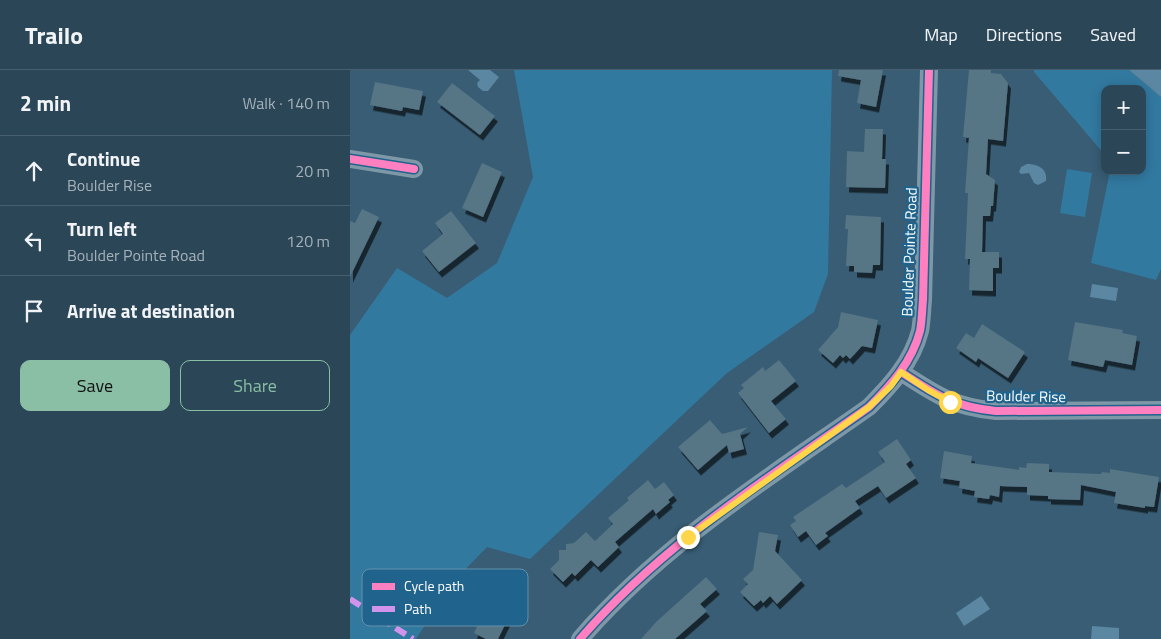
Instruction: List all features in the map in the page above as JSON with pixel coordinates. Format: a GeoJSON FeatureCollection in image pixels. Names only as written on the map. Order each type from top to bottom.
{"type":"FeatureCollection","features":[{"type":"Feature","properties":{"kind":"street","name":"Boulder Pointe Road"},"geometry":{"type":"LineString","coordinates":[[580,639],[644,574],[688,537],[869,407],[891,386],[901,372],[920,331],[924,300],[928,70]]}},
{"type":"Feature","properties":{"kind":"street"},"geometry":{"type":"LineString","coordinates":[[350,159],[414,169]]}},
{"type":"Feature","properties":{"kind":"street","name":"Boulder Rise"},"geometry":{"type":"LineString","coordinates":[[901,372],[950,402],[973,409],[996,411],[1161,410]]}},
{"type":"Feature","properties":{"kind":"shaded area"},"geometry":{"type":"Polygon","coordinates":[[[468,70],[490,70],[499,77],[488,91],[483,91],[478,87],[477,83],[480,80],[468,70]]]}},
{"type":"Feature","properties":{"kind":"shaded area"},"geometry":{"type":"Polygon","coordinates":[[[514,70],[832,70],[828,274],[814,312],[727,373],[530,559],[487,547],[466,569],[362,569],[362,626],[424,626],[416,639],[350,639],[350,335],[397,268],[447,298],[497,263],[533,177],[514,70]]]}},
{"type":"Feature","properties":{"kind":"shaded area"},"geometry":{"type":"Polygon","coordinates":[[[1034,70],[1129,70],[1161,97],[1161,269],[1156,280],[1091,263],[1109,175],[1146,175],[1146,85],[1101,85],[1101,150],[1034,70]]]}},
{"type":"Feature","properties":{"kind":"shaded area"},"geometry":{"type":"Polygon","coordinates":[[[1129,70],[1161,70],[1161,97],[1129,70]]]}},
{"type":"Feature","properties":{"kind":"shaded area"},"geometry":{"type":"Polygon","coordinates":[[[1027,164],[1035,165],[1044,170],[1046,181],[1038,185],[1034,183],[1029,173],[1021,174],[1019,172],[1021,167],[1027,164]]]}},
{"type":"Feature","properties":{"kind":"shaded area"},"geometry":{"type":"Polygon","coordinates":[[[1067,169],[1092,173],[1085,217],[1060,213],[1067,169]]]}},
{"type":"Feature","properties":{"kind":"shaded area"},"geometry":{"type":"Polygon","coordinates":[[[1092,284],[1118,288],[1116,301],[1090,297],[1092,284]]]}},
{"type":"Feature","properties":{"kind":"shaded area"},"geometry":{"type":"Polygon","coordinates":[[[981,596],[990,609],[964,626],[956,613],[981,596]]]}},
{"type":"Feature","properties":{"kind":"shaded area"},"geometry":{"type":"Polygon","coordinates":[[[1092,626],[1119,628],[1119,639],[1091,639],[1092,626]]]}},
{"type":"Feature","properties":{"kind":"building"},"geometry":{"type":"Polygon","coordinates":[[[839,70],[883,70],[876,107],[857,103],[861,80],[838,76],[839,70]]]}},
{"type":"Feature","properties":{"kind":"building"},"geometry":{"type":"Polygon","coordinates":[[[969,70],[991,70],[991,73],[1001,74],[1008,83],[1003,141],[988,139],[986,174],[995,180],[993,206],[991,206],[990,216],[983,216],[982,252],[999,252],[999,268],[993,268],[993,291],[969,290],[970,259],[965,259],[968,193],[965,193],[969,138],[963,137],[969,70]]]}},
{"type":"Feature","properties":{"kind":"building"},"geometry":{"type":"Polygon","coordinates":[[[375,82],[423,91],[419,110],[403,107],[402,111],[370,105],[375,82]]]}},
{"type":"Feature","properties":{"kind":"building"},"geometry":{"type":"Polygon","coordinates":[[[452,83],[495,116],[480,135],[437,102],[452,83]]]}},
{"type":"Feature","properties":{"kind":"building"},"geometry":{"type":"Polygon","coordinates":[[[865,129],[883,129],[882,159],[886,159],[885,188],[846,187],[847,151],[864,152],[865,129]]]}},
{"type":"Feature","properties":{"kind":"building"},"geometry":{"type":"Polygon","coordinates":[[[482,163],[502,172],[483,217],[462,208],[482,163]]]}},
{"type":"Feature","properties":{"kind":"building"},"geometry":{"type":"Polygon","coordinates":[[[362,209],[379,217],[350,277],[350,221],[355,223],[362,209]]]}},
{"type":"Feature","properties":{"kind":"building"},"geometry":{"type":"Polygon","coordinates":[[[451,211],[476,243],[439,272],[422,251],[443,234],[435,223],[451,211]]]}},
{"type":"Feature","properties":{"kind":"building"},"geometry":{"type":"Polygon","coordinates":[[[846,215],[881,217],[880,265],[873,265],[872,273],[854,272],[854,266],[846,266],[848,229],[845,229],[846,215]]]}},
{"type":"Feature","properties":{"kind":"building"},"geometry":{"type":"Polygon","coordinates":[[[841,312],[878,320],[872,348],[862,346],[850,359],[846,355],[843,358],[840,355],[833,363],[818,350],[838,327],[841,312]]]}},
{"type":"Feature","properties":{"kind":"building"},"geometry":{"type":"Polygon","coordinates":[[[1075,322],[1123,330],[1122,333],[1137,336],[1132,365],[1105,360],[1103,367],[1068,360],[1075,322]]]}},
{"type":"Feature","properties":{"kind":"building"},"geometry":{"type":"Polygon","coordinates":[[[982,324],[1025,352],[1008,378],[978,358],[976,362],[956,348],[966,333],[974,338],[982,324]]]}},
{"type":"Feature","properties":{"kind":"building"},"geometry":{"type":"Polygon","coordinates":[[[779,360],[796,381],[771,401],[786,419],[769,433],[738,393],[744,388],[741,385],[763,367],[765,371],[779,360]]]}},
{"type":"Feature","properties":{"kind":"building"},"geometry":{"type":"Polygon","coordinates":[[[710,420],[722,434],[748,427],[740,434],[744,449],[729,453],[727,445],[698,470],[678,447],[710,420]]]}},
{"type":"Feature","properties":{"kind":"building"},"geometry":{"type":"Polygon","coordinates":[[[897,439],[911,460],[906,464],[916,478],[886,498],[878,486],[855,501],[860,508],[825,533],[828,536],[816,545],[806,531],[798,537],[790,525],[796,521],[793,517],[842,484],[846,488],[885,462],[878,452],[897,439]]]}},
{"type":"Feature","properties":{"kind":"building"},"geometry":{"type":"Polygon","coordinates":[[[944,451],[972,456],[971,463],[1019,470],[1019,467],[1026,468],[1027,463],[1049,464],[1049,472],[1101,474],[1102,472],[1110,473],[1110,469],[1159,477],[1154,507],[1145,506],[1145,508],[1114,503],[1116,492],[1081,485],[1080,500],[1048,499],[1048,496],[1027,495],[1027,487],[1000,486],[999,497],[990,495],[989,499],[974,497],[975,491],[959,488],[960,481],[940,478],[944,451]]]}},
{"type":"Feature","properties":{"kind":"building"},"geometry":{"type":"Polygon","coordinates":[[[648,480],[655,489],[664,482],[674,495],[668,500],[670,502],[656,514],[653,509],[615,542],[619,547],[598,567],[591,560],[575,576],[572,573],[563,582],[550,569],[559,560],[559,550],[566,550],[566,544],[574,543],[586,532],[595,541],[613,524],[608,518],[648,480]]]}},
{"type":"Feature","properties":{"kind":"building"},"geometry":{"type":"Polygon","coordinates":[[[759,532],[778,535],[775,551],[802,580],[777,604],[770,596],[763,603],[761,600],[754,606],[740,592],[748,584],[743,579],[753,570],[759,532]]]}},
{"type":"Feature","properties":{"kind":"building"},"geometry":{"type":"Polygon","coordinates":[[[706,577],[717,589],[700,604],[707,611],[675,639],[641,639],[656,622],[706,577]]]}},
{"type":"Feature","properties":{"kind":"building"},"geometry":{"type":"Polygon","coordinates":[[[477,626],[504,626],[498,639],[486,639],[474,633],[477,626]]]}},
{"type":"Feature","properties":{"kind":"marked path"},"geometry":{"type":"LineString","coordinates":[[350,599],[362,607]]}},
{"type":"Feature","properties":{"kind":"marked path"},"geometry":{"type":"LineString","coordinates":[[393,626],[413,639]]}},
{"type":"Feature","properties":{"kind":"cycle path"},"geometry":{"type":"LineString","coordinates":[[580,639],[645,573],[680,543],[717,514],[869,407],[893,381],[906,363],[920,331],[922,316],[929,70]]}},
{"type":"Feature","properties":{"kind":"cycle path"},"geometry":{"type":"LineString","coordinates":[[350,159],[414,169]]}},
{"type":"Feature","properties":{"kind":"cycle path"},"geometry":{"type":"LineString","coordinates":[[901,372],[946,399],[981,409],[996,411],[1161,410]]}},
{"type":"Feature","properties":{"kind":"route"},"geometry":{"type":"LineString","coordinates":[[688,537],[869,407],[891,386],[901,372],[950,402]]}}]}
